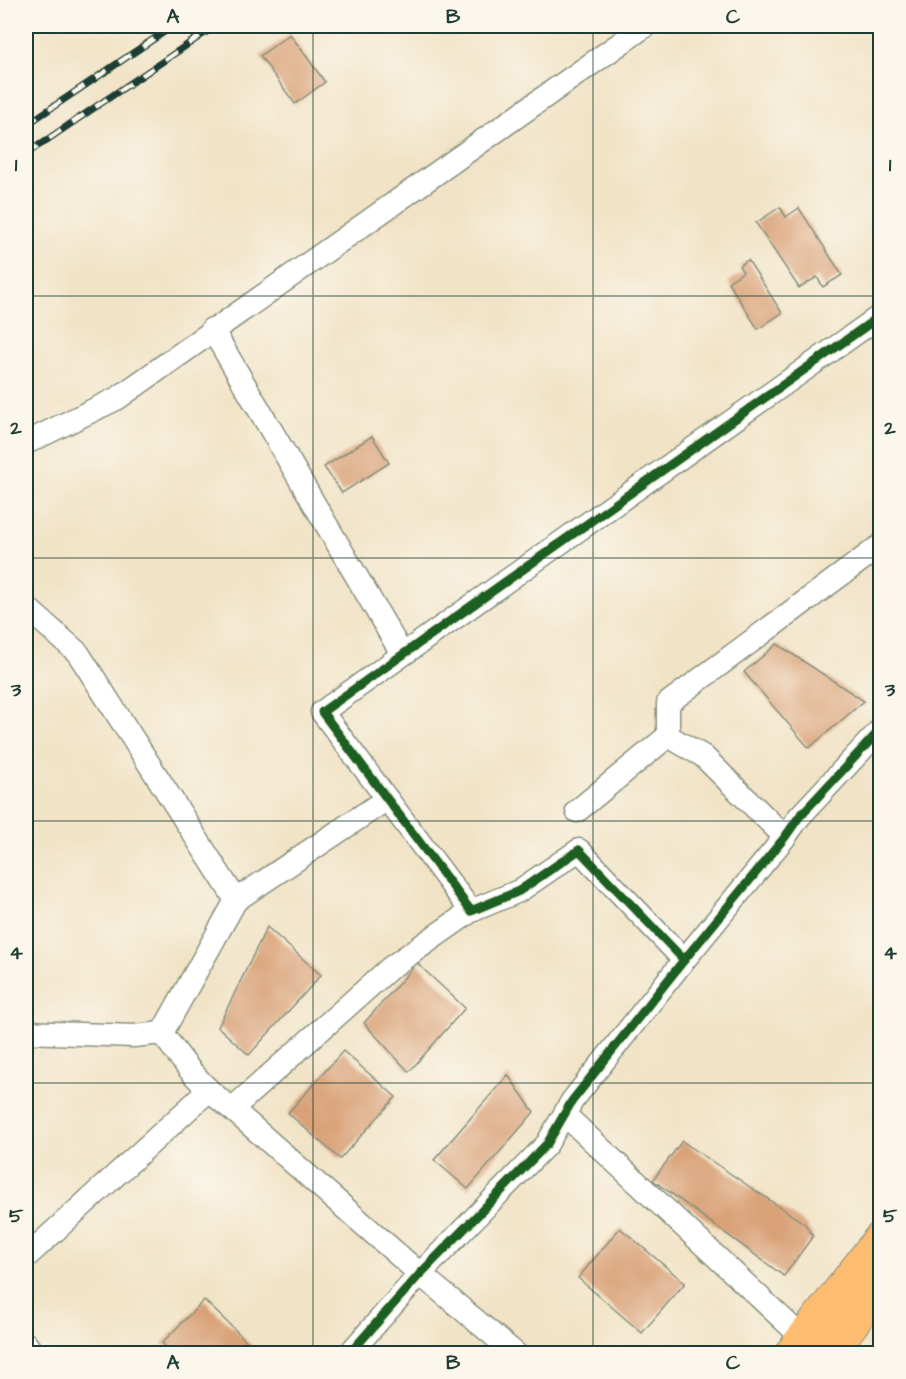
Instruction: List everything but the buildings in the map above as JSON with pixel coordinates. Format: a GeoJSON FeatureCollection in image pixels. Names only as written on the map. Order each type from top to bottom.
{"type":"FeatureCollection","features":[{"type":"Feature","properties":{"kind":"main road"},"geometry":{"type":"LineString","coordinates":[[817,1350],[880,1239]]}},
{"type":"Feature","properties":{"kind":"main road"},"geometry":{"type":"LineString","coordinates":[[817,1350],[880,1286]]}},
{"type":"Feature","properties":{"kind":"street"},"geometry":{"type":"LineString","coordinates":[[26,444],[118,398],[162,368],[212,329],[645,26]]}},
{"type":"Feature","properties":{"kind":"street"},"geometry":{"type":"LineString","coordinates":[[471,911],[322,712],[880,316]]}},
{"type":"Feature","properties":{"kind":"street"},"geometry":{"type":"LineString","coordinates":[[212,329],[402,654]]}},
{"type":"Feature","properties":{"kind":"street"},"geometry":{"type":"LineString","coordinates":[[668,736],[668,703],[880,546]]}},
{"type":"Feature","properties":{"kind":"street"},"geometry":{"type":"LineString","coordinates":[[26,606],[78,653],[236,900]]}},
{"type":"Feature","properties":{"kind":"street"},"geometry":{"type":"LineString","coordinates":[[349,1353],[420,1274],[547,1144],[573,1101],[799,817],[880,730]]}},
{"type":"Feature","properties":{"kind":"street"},"geometry":{"type":"LineString","coordinates":[[577,811],[668,736]]}},
{"type":"Feature","properties":{"kind":"street"},"geometry":{"type":"LineString","coordinates":[[668,736],[703,756],[785,837]]}},
{"type":"Feature","properties":{"kind":"street"},"geometry":{"type":"LineString","coordinates":[[162,1033],[236,900],[387,799]]}},
{"type":"Feature","properties":{"kind":"street"},"geometry":{"type":"LineString","coordinates":[[232,1109],[390,968],[471,911],[519,891],[579,850],[684,960]]}},
{"type":"Feature","properties":{"kind":"street"},"geometry":{"type":"LineString","coordinates":[[26,1032],[134,1036],[162,1033]]}},
{"type":"Feature","properties":{"kind":"street"},"geometry":{"type":"LineString","coordinates":[[162,1033],[187,1068],[208,1091],[232,1109],[420,1274],[516,1353]]}},
{"type":"Feature","properties":{"kind":"street"},"geometry":{"type":"LineString","coordinates":[[26,1257],[208,1091]]}},
{"type":"Feature","properties":{"kind":"street"},"geometry":{"type":"LineString","coordinates":[[565,1115],[817,1350]]}},
{"type":"Feature","properties":{"kind":"street"},"geometry":{"type":"LineString","coordinates":[[26,1344],[33,1353]]}},
{"type":"Feature","properties":{"kind":"railway"},"geometry":{"type":"LineString","coordinates":[[26,125],[173,26]]}},
{"type":"Feature","properties":{"kind":"railway"},"geometry":{"type":"LineString","coordinates":[[26,154],[215,26]]}},
{"type":"Feature","properties":{"kind":"cycle path"},"geometry":{"type":"LineString","coordinates":[[684,960],[579,850],[519,891],[471,911],[322,712],[880,316]]}},
{"type":"Feature","properties":{"kind":"cycle path"},"geometry":{"type":"LineString","coordinates":[[349,1354],[420,1274],[547,1144],[572,1101],[799,817],[880,730]]}}]}
